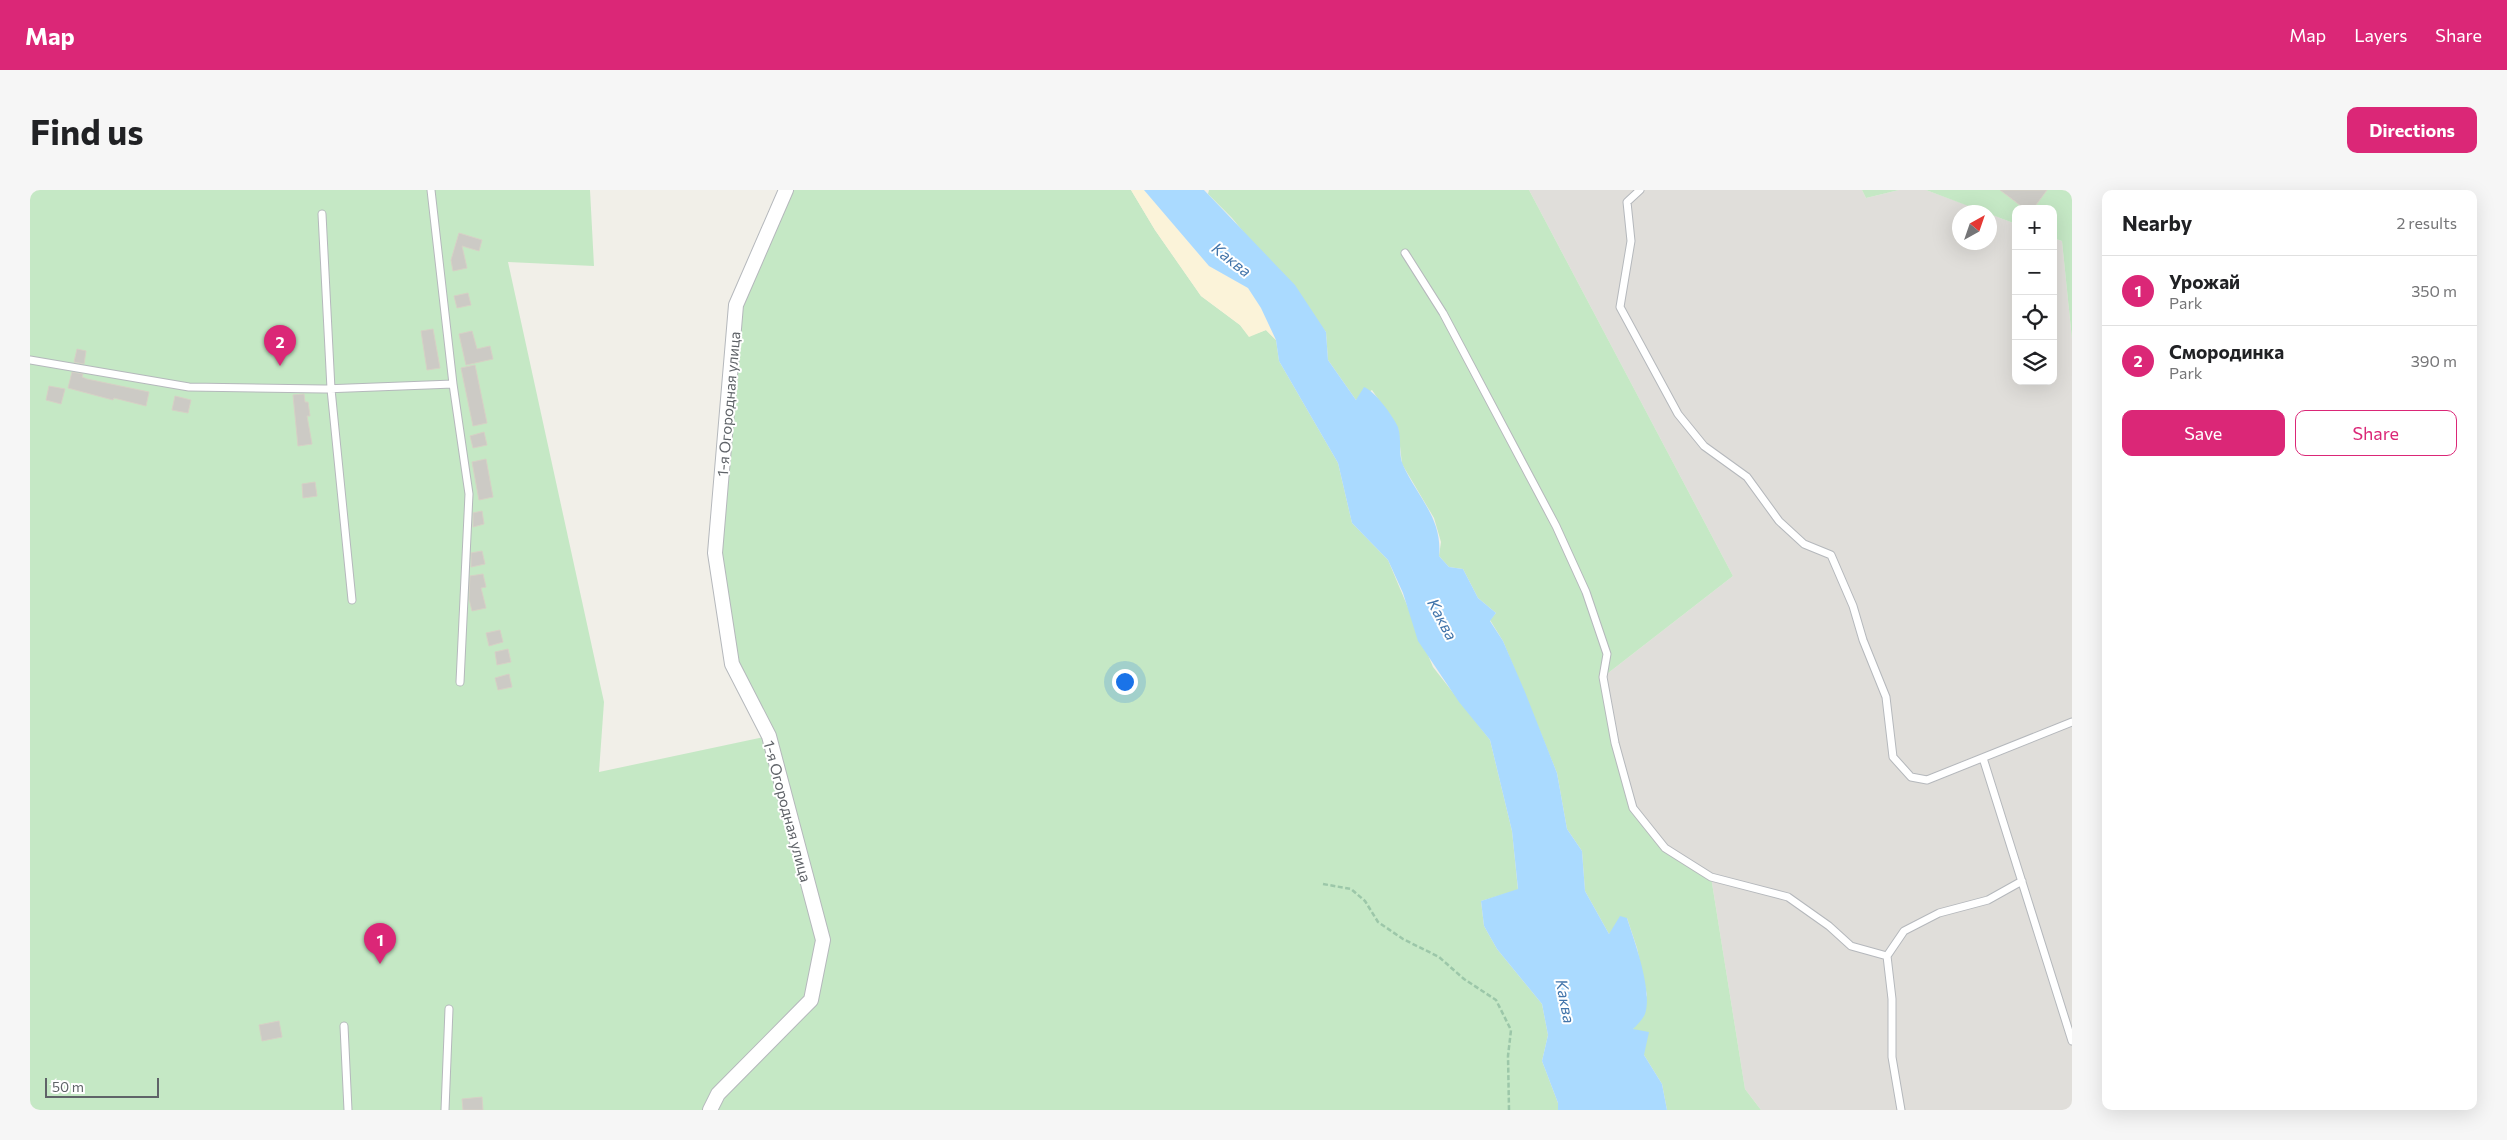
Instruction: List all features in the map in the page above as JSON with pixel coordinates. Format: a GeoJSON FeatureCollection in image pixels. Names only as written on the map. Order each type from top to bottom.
{"type":"FeatureCollection","features":[{"type":"Feature","properties":{"kind":"street","name":"1-я Огородная улица"},"geometry":{"type":"LineString","coordinates":[[710,1110],[718,1094],[811,1000],[823,940],[769,736],[732,664],[715,553],[736,305],[786,190]]}},
{"type":"Feature","properties":{"kind":"lane"},"geometry":{"type":"LineString","coordinates":[[431,190],[453,384],[469,494],[460,682]]}},
{"type":"Feature","properties":{"kind":"lane"},"geometry":{"type":"LineString","coordinates":[[1640,190],[1627,202],[1632,241],[1620,308],[1678,414],[1704,446],[1747,477],[1779,520],[1804,544],[1831,555],[1853,606],[1863,640],[1886,697],[1893,757],[1911,777],[1927,780],[2072,722]]}},
{"type":"Feature","properties":{"kind":"lane"},"geometry":{"type":"LineString","coordinates":[[322,214],[331,389],[352,600]]}},
{"type":"Feature","properties":{"kind":"lane"},"geometry":{"type":"LineString","coordinates":[[1405,252],[1443,313],[1556,526],[1586,592],[1607,654],[1603,677],[1616,743],[1633,808],[1665,848],[1712,877],[1788,897],[1830,926],[1851,946],[1887,956]]}},
{"type":"Feature","properties":{"kind":"lane"},"geometry":{"type":"LineString","coordinates":[[30,360],[189,387],[331,389],[453,384]]}},
{"type":"Feature","properties":{"kind":"lane"},"geometry":{"type":"LineString","coordinates":[[1983,758],[2072,1041]]}},
{"type":"Feature","properties":{"kind":"lane"},"geometry":{"type":"LineString","coordinates":[[1901,1110],[1892,1057],[1892,999],[1887,956],[1904,932],[1938,913],[1988,900],[2022,881]]}},
{"type":"Feature","properties":{"kind":"lane"},"geometry":{"type":"LineString","coordinates":[[445,1110],[449,1009]]}},
{"type":"Feature","properties":{"kind":"lane"},"geometry":{"type":"LineString","coordinates":[[344,1026],[348,1110]]}},
{"type":"Feature","properties":{"kind":"path"},"geometry":{"type":"LineString","coordinates":[[1323,884],[1351,889],[1365,902],[1378,922],[1403,939],[1439,957],[1464,979],[1496,1000],[1511,1030],[1508,1056],[1510,1110]]}},
{"type":"Feature","properties":{"kind":"shaded area"},"geometry":{"type":"Polygon","coordinates":[[[1529,190],[1862,190],[1866,198],[1899,190],[1926,190],[1967,205],[1952,205],[1952,250],[1997,250],[1997,217],[2012,222],[2012,385],[2057,385],[2057,239],[2062,241],[2072,339],[2072,1110],[1761,1110],[1745,1089],[1711,877],[1665,848],[1633,808],[1603,677],[1733,576],[1529,190]]]}},
{"type":"Feature","properties":{"kind":"green space"},"geometry":{"type":"Polygon","coordinates":[[[30,190],[590,190],[594,266],[508,262],[604,702],[599,772],[769,736],[732,664],[715,553],[736,305],[786,190],[1131,190],[1155,230],[1201,296],[1240,325],[1249,336],[1266,330],[1276,340],[1279,361],[1338,463],[1352,523],[1388,560],[1433,667],[1490,740],[1512,831],[1518,890],[1481,901],[1484,926],[1497,949],[1542,1004],[1548,1035],[1542,1061],[1558,1103],[1558,1110],[30,1110],[30,190]]]}},
{"type":"Feature","properties":{"kind":"green space"},"geometry":{"type":"Polygon","coordinates":[[[1209,190],[1529,190],[1733,576],[1603,677],[1633,808],[1665,848],[1711,877],[1745,1089],[1761,1110],[1667,1110],[1662,1084],[1644,1055],[1633,1029],[1647,995],[1637,948],[1627,918],[1609,934],[1585,891],[1582,851],[1567,829],[1557,773],[1503,641],[1490,620],[1496,613],[1478,598],[1463,569],[1449,567],[1439,556],[1441,542],[1434,518],[1402,464],[1398,428],[1372,390],[1356,400],[1328,360],[1326,332],[1232,218],[1208,194],[1209,190]]]}},
{"type":"Feature","properties":{"kind":"green space"},"geometry":{"type":"Polygon","coordinates":[[[1862,190],[1899,190],[1866,198],[1862,190]]]}},
{"type":"Feature","properties":{"kind":"green space"},"geometry":{"type":"Polygon","coordinates":[[[1926,190],[2000,190],[2020,205],[2012,205],[2012,222],[1997,217],[1997,205],[1966,205],[1926,190]]]}},
{"type":"Feature","properties":{"kind":"green space"},"geometry":{"type":"Polygon","coordinates":[[[2047,190],[2072,190],[2072,339],[2062,241],[2057,239],[2057,205],[2036,205],[2047,190]]]}},
{"type":"Feature","properties":{"kind":"sand"},"geometry":{"type":"Polygon","coordinates":[[[1131,190],[1144,190],[1209,266],[1248,288],[1261,308],[1276,340],[1266,330],[1249,337],[1240,325],[1201,296],[1155,230],[1131,190]]]}},
{"type":"Feature","properties":{"kind":"water","name":"Каква"},"geometry":{"type":"Polygon","coordinates":[[[1144,190],[1204,190],[1295,285],[1326,332],[1328,360],[1356,400],[1364,387],[1368,389],[1383,404],[1396,422],[1403,465],[1433,519],[1439,543],[1439,556],[1449,567],[1463,569],[1478,598],[1496,613],[1490,621],[1503,641],[1525,692],[1557,773],[1567,829],[1582,851],[1585,891],[1609,934],[1620,916],[1627,918],[1642,966],[1647,992],[1645,1014],[1633,1029],[1649,1032],[1644,1055],[1662,1084],[1667,1110],[1558,1110],[1558,1103],[1542,1061],[1548,1035],[1542,1004],[1497,949],[1484,926],[1481,901],[1518,889],[1512,831],[1490,740],[1459,702],[1418,641],[1403,593],[1388,560],[1352,523],[1338,463],[1279,361],[1276,340],[1261,308],[1248,288],[1209,266],[1144,190]]]}},
{"type":"Feature","properties":{"kind":"building"},"geometry":{"type":"Polygon","coordinates":[[[2000,190],[2047,190],[2036,205],[2020,205],[2000,190]]]}},
{"type":"Feature","properties":{"kind":"building"},"geometry":{"type":"Polygon","coordinates":[[[459,233],[482,240],[479,251],[462,246],[467,268],[453,271],[451,260],[459,233]]]}},
{"type":"Feature","properties":{"kind":"building"},"geometry":{"type":"Polygon","coordinates":[[[468,293],[471,305],[457,308],[454,296],[468,293]]]}},
{"type":"Feature","properties":{"kind":"building"},"geometry":{"type":"Polygon","coordinates":[[[433,329],[440,368],[427,370],[421,331],[433,329]]]}},
{"type":"Feature","properties":{"kind":"building"},"geometry":{"type":"Polygon","coordinates":[[[472,331],[477,349],[490,346],[493,359],[466,365],[459,334],[472,331]]]}},
{"type":"Feature","properties":{"kind":"building"},"geometry":{"type":"Polygon","coordinates":[[[77,349],[86,351],[84,364],[74,362],[77,349]]]}},
{"type":"Feature","properties":{"kind":"building"},"geometry":{"type":"Polygon","coordinates":[[[475,365],[487,423],[473,426],[461,368],[475,365]]]}},
{"type":"Feature","properties":{"kind":"building"},"geometry":{"type":"Polygon","coordinates":[[[72,372],[83,374],[82,377],[87,379],[149,392],[146,406],[114,398],[113,400],[68,388],[72,372]]]}},
{"type":"Feature","properties":{"kind":"building"},"geometry":{"type":"Polygon","coordinates":[[[49,386],[65,389],[61,404],[46,400],[49,386]]]}},
{"type":"Feature","properties":{"kind":"building"},"geometry":{"type":"Polygon","coordinates":[[[304,394],[305,402],[308,402],[310,416],[307,416],[312,444],[298,446],[293,395],[304,394]]]}},
{"type":"Feature","properties":{"kind":"building"},"geometry":{"type":"Polygon","coordinates":[[[175,396],[191,400],[188,413],[172,410],[175,396]]]}},
{"type":"Feature","properties":{"kind":"building"},"geometry":{"type":"Polygon","coordinates":[[[484,432],[487,445],[473,448],[470,436],[484,432]]]}},
{"type":"Feature","properties":{"kind":"building"},"geometry":{"type":"Polygon","coordinates":[[[486,459],[493,497],[479,500],[472,462],[486,459]]]}},
{"type":"Feature","properties":{"kind":"building"},"geometry":{"type":"Polygon","coordinates":[[[315,482],[317,496],[303,498],[302,484],[315,482]]]}},
{"type":"Feature","properties":{"kind":"building"},"geometry":{"type":"Polygon","coordinates":[[[482,511],[484,524],[473,527],[473,513],[482,511]]]}},
{"type":"Feature","properties":{"kind":"building"},"geometry":{"type":"Polygon","coordinates":[[[482,551],[485,564],[471,567],[471,553],[482,551]]]}},
{"type":"Feature","properties":{"kind":"building"},"geometry":{"type":"Polygon","coordinates":[[[483,574],[486,587],[481,588],[486,608],[472,611],[469,599],[470,576],[483,574]]]}},
{"type":"Feature","properties":{"kind":"building"},"geometry":{"type":"Polygon","coordinates":[[[500,630],[503,642],[489,646],[486,633],[500,630]]]}},
{"type":"Feature","properties":{"kind":"building"},"geometry":{"type":"Polygon","coordinates":[[[508,649],[511,662],[497,665],[495,652],[508,649]]]}},
{"type":"Feature","properties":{"kind":"building"},"geometry":{"type":"Polygon","coordinates":[[[509,674],[512,687],[498,690],[495,678],[509,674]]]}},
{"type":"Feature","properties":{"kind":"building"},"geometry":{"type":"Polygon","coordinates":[[[279,1021],[282,1037],[262,1041],[259,1025],[279,1021]]]}},
{"type":"Feature","properties":{"kind":"building"},"geometry":{"type":"Polygon","coordinates":[[[482,1097],[483,1110],[463,1110],[462,1099],[482,1097]]]}},
{"type":"Feature","properties":{"kind":"place","name":"Смородинка"},"geometry":{"type":"Point","coordinates":[280,366]}},
{"type":"Feature","properties":{"kind":"place","name":"Урожай"},"geometry":{"type":"Point","coordinates":[380,964]}}]}
